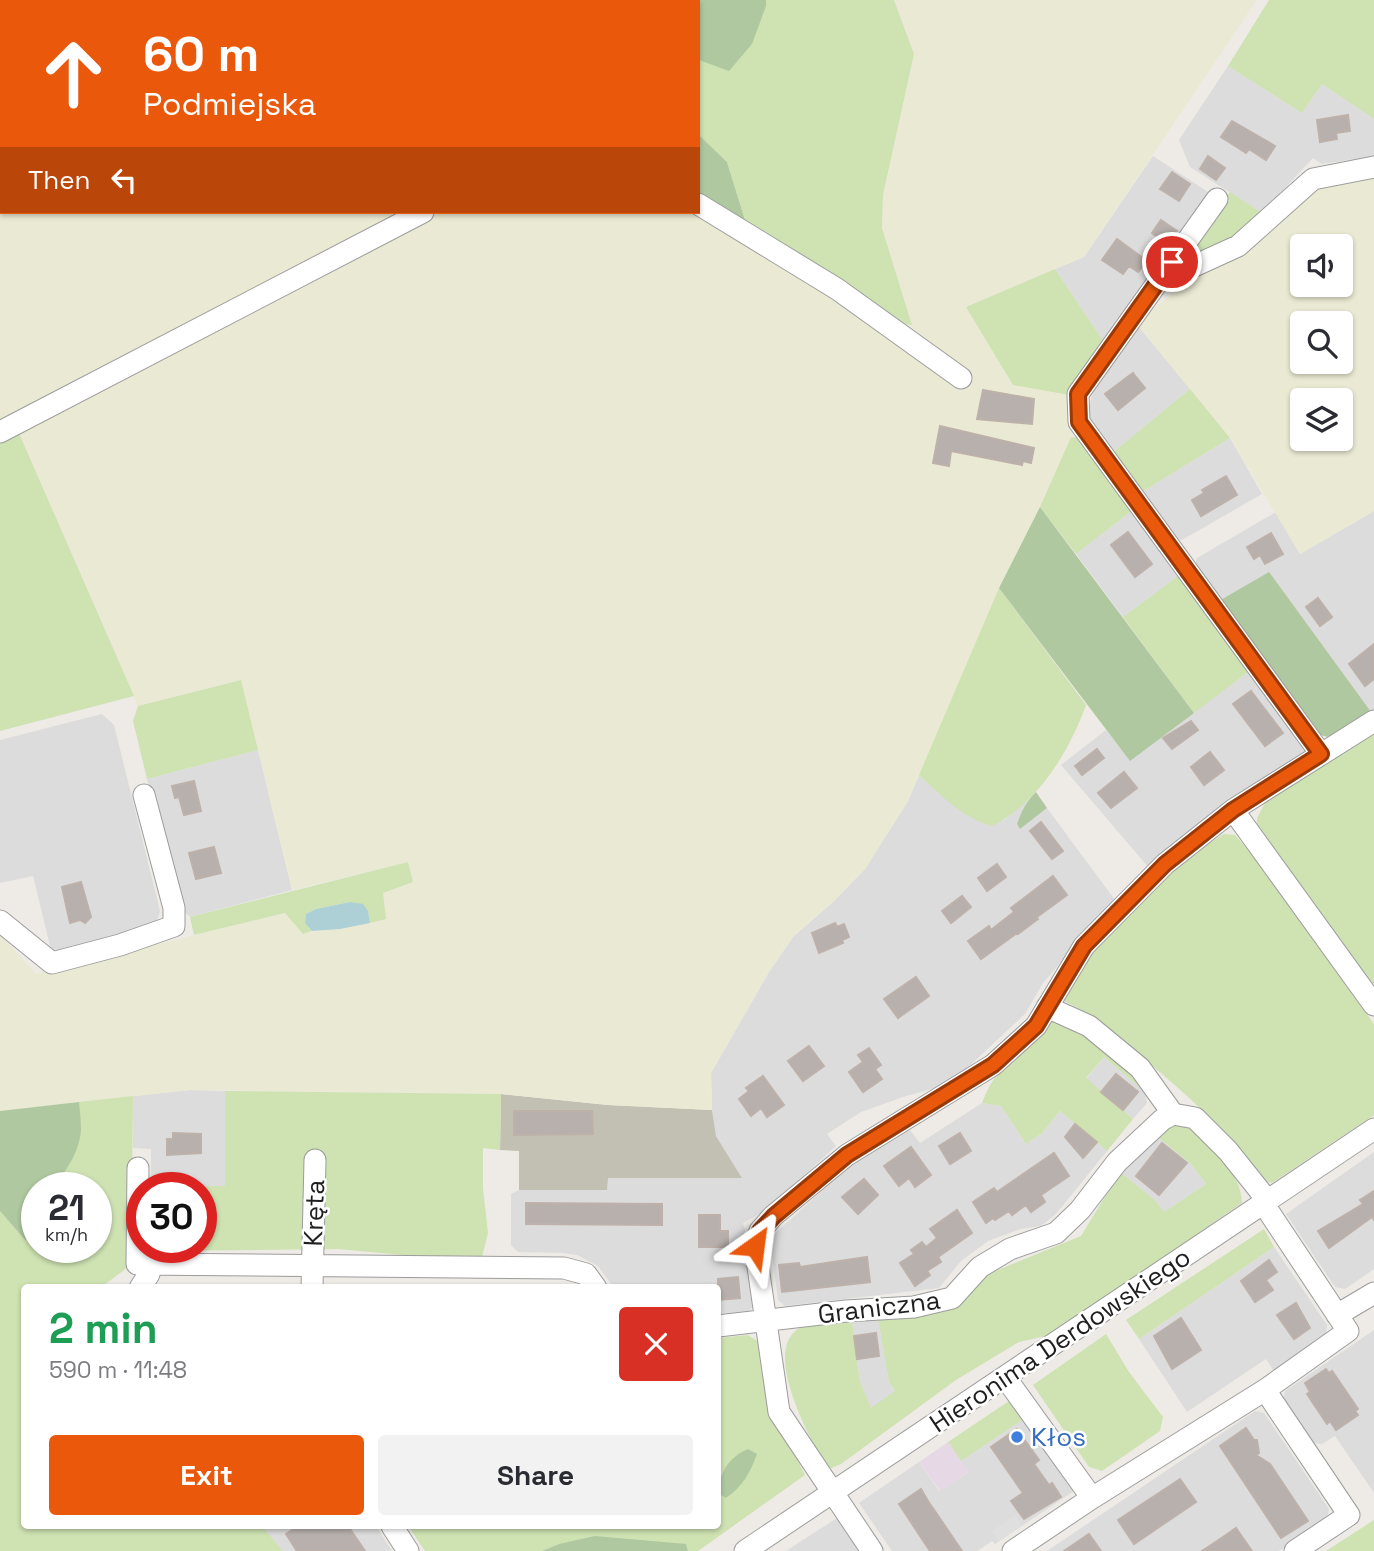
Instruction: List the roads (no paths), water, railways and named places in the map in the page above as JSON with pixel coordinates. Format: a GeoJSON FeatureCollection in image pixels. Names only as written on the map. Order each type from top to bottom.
{"type":"FeatureCollection","features":[{"type":"Feature","properties":{"kind":"street"},"geometry":{"type":"LineString","coordinates":[[1157,283],[1238,246],[1314,178],[1374,167]]}},
{"type":"Feature","properties":{"kind":"street"},"geometry":{"type":"LineString","coordinates":[[1217,199],[1078,394],[1079,422],[1321,754]]}},
{"type":"Feature","properties":{"kind":"street"},"geometry":{"type":"LineString","coordinates":[[700,205],[837,289],[961,377]]}},
{"type":"Feature","properties":{"kind":"street"},"geometry":{"type":"LineString","coordinates":[[0,432],[419,214]]}},
{"type":"Feature","properties":{"kind":"street"},"geometry":{"type":"LineString","coordinates":[[872,1551],[779,1412],[755,1246],[760,1231],[790,1201],[847,1155],[993,1065],[1036,1026],[1084,946],[1165,864],[1233,810],[1374,721]]}},
{"type":"Feature","properties":{"kind":"street"},"geometry":{"type":"LineString","coordinates":[[0,921],[52,962],[120,945],[174,926],[174,908],[144,795]]}},
{"type":"Feature","properties":{"kind":"street"},"geometry":{"type":"LineString","coordinates":[[1233,810],[1374,1005]]}},
{"type":"Feature","properties":{"kind":"street"},"geometry":{"type":"LineString","coordinates":[[1018,1550],[1091,1498],[1265,1390],[1348,1331],[1266,1202],[1228,1151],[1195,1118],[1172,1114],[1140,1068],[1089,1026],[1047,1007]]}},
{"type":"Feature","properties":{"kind":"street","name":"Graniczna"},"geometry":{"type":"LineString","coordinates":[[766,1320],[914,1307],[953,1298],[980,1267],[1010,1249],[1056,1233],[1080,1210],[1118,1162],[1162,1120],[1172,1114]]}},
{"type":"Feature","properties":{"kind":"street","name":"Hieronima Derdowskiego"},"geometry":{"type":"LineString","coordinates":[[745,1551],[1374,1129]]}},
{"type":"Feature","properties":{"kind":"street","name":"Kręta"},"geometry":{"type":"LineString","coordinates":[[312,1284],[316,1160]]}},
{"type":"Feature","properties":{"kind":"street"},"geometry":{"type":"LineString","coordinates":[[138,1168],[137,1264],[151,1264],[143,1284]]}},
{"type":"Feature","properties":{"kind":"street","name":"Kręta"},"geometry":{"type":"LineString","coordinates":[[151,1264],[564,1268],[586,1275],[593,1284]]}},
{"type":"Feature","properties":{"kind":"street"},"geometry":{"type":"LineString","coordinates":[[1338,1315],[1374,1293]]}},
{"type":"Feature","properties":{"kind":"street"},"geometry":{"type":"LineString","coordinates":[[721,1326],[766,1320]]}},
{"type":"Feature","properties":{"kind":"street"},"geometry":{"type":"LineString","coordinates":[[1005,1377],[1091,1498]]}},
{"type":"Feature","properties":{"kind":"street"},"geometry":{"type":"LineString","coordinates":[[1265,1390],[1349,1515],[1295,1551]]}},
{"type":"Feature","properties":{"kind":"street"},"geometry":{"type":"LineString","coordinates":[[394,1529],[408,1551]]}},
{"type":"Feature","properties":{"kind":"water"},"geometry":{"type":"Polygon","coordinates":[[[350,902],[363,904],[368,911],[370,923],[312,931],[305,923],[306,914],[316,909],[350,902]]]}},
{"type":"Feature","properties":{"kind":"place","name":"Kłos"},"geometry":{"type":"Point","coordinates":[1017,1437]}}]}
